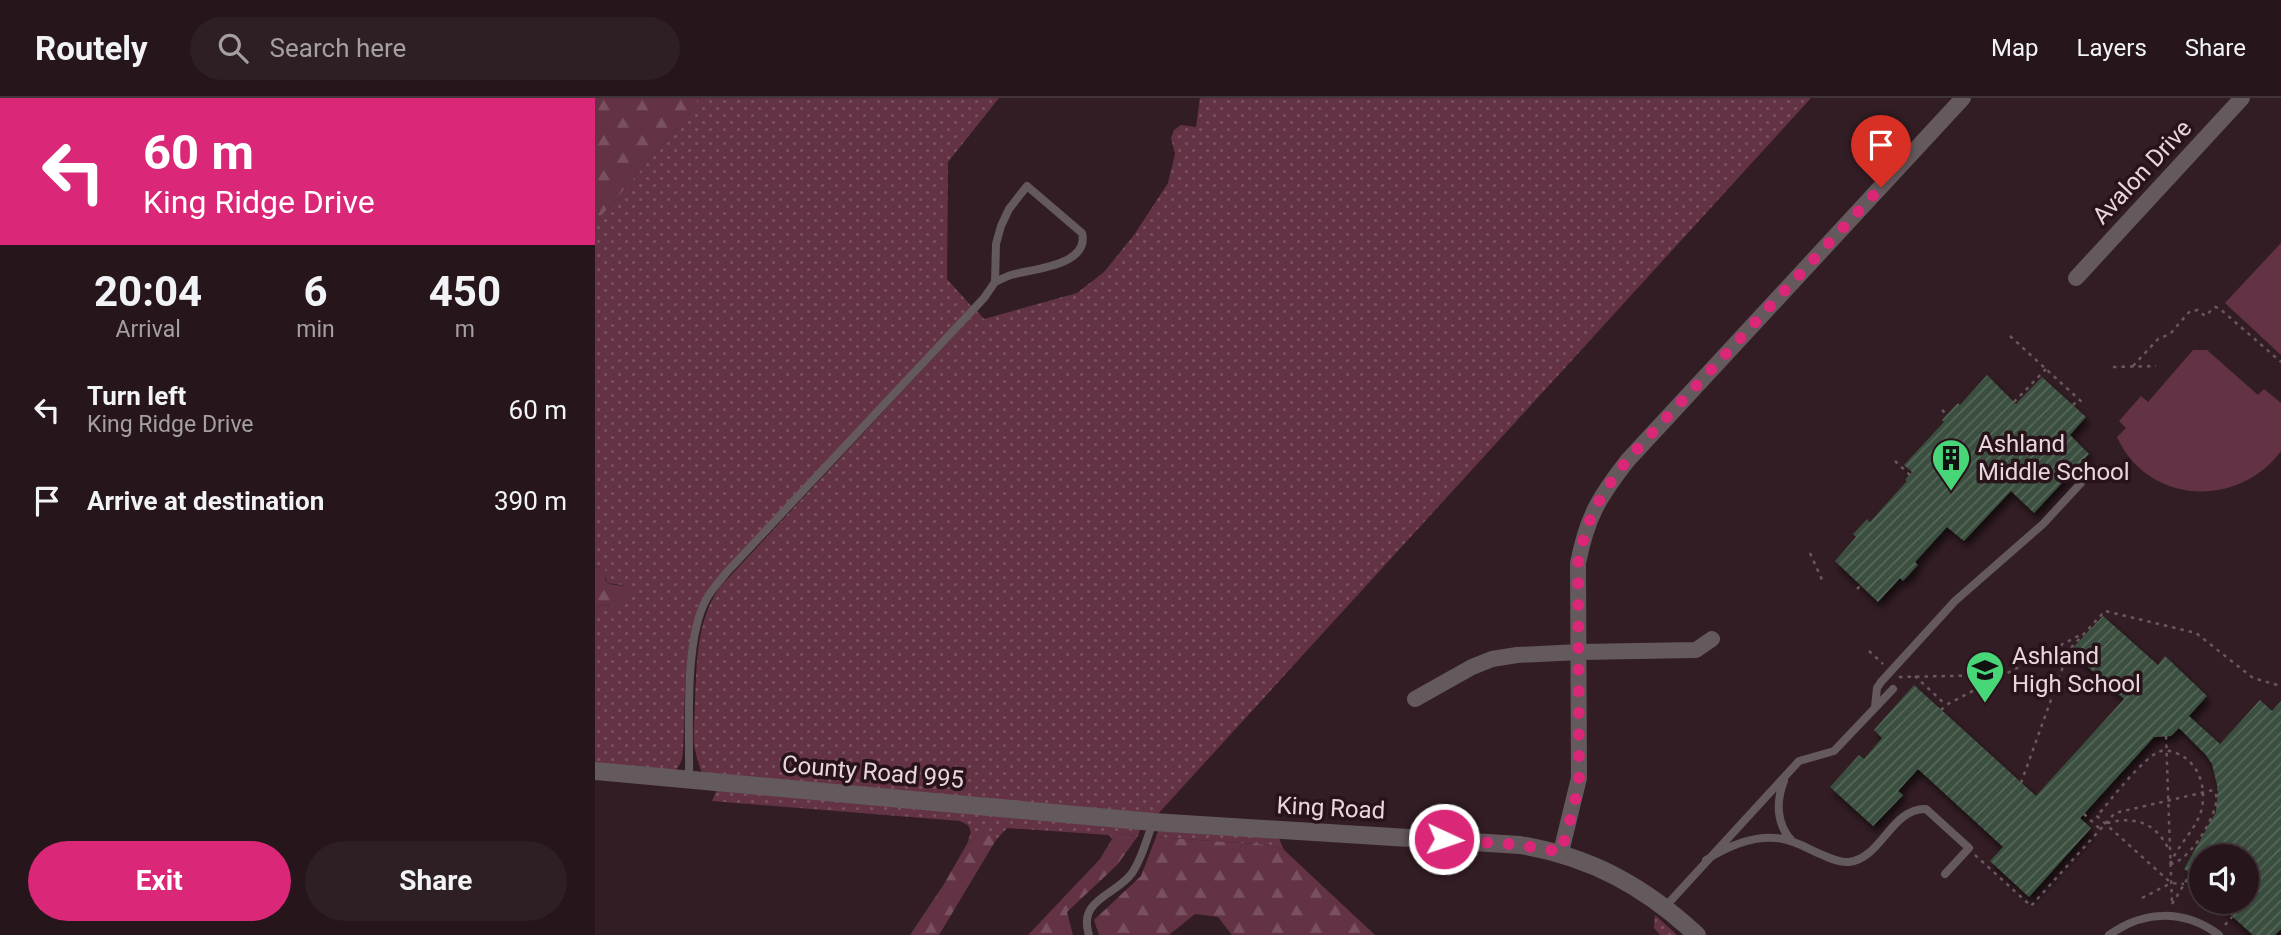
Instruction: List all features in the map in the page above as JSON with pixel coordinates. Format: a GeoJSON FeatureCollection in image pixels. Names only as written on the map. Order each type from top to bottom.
{"type":"FeatureCollection","features":[{"type":"Feature","properties":{"kind":"street"},"geometry":{"type":"LineString","coordinates":[[1561,852],[1579,778],[1578,563],[1584,534],[1602,493],[1627,460],[1963,98]]}},
{"type":"Feature","properties":{"kind":"street","name":"Avalon Drive"},"geometry":{"type":"LineString","coordinates":[[2076,278],[2242,98]]}},
{"type":"Feature","properties":{"kind":"street"},"geometry":{"type":"LineString","coordinates":[[1415,699],[1472,667],[1492,659],[1580,652],[1696,650],[1712,639]]}},
{"type":"Feature","properties":{"kind":"street","name":"County Road 995"},"geometry":{"type":"LineString","coordinates":[[595,771],[1150,822]]}},
{"type":"Feature","properties":{"kind":"street","name":"King Road"},"geometry":{"type":"LineString","coordinates":[[1150,822],[1471,841],[1561,852],[1612,874],[1664,908],[1697,935]]}},
{"type":"Feature","properties":{"kind":"lane"},"geometry":{"type":"LineString","coordinates":[[689,780],[693,655],[698,623],[706,599],[726,573],[976,307],[995,282],[1010,275],[1034,271],[1067,259],[1080,251],[1084,241],[1082,233],[1027,186],[1009,209],[1001,226],[996,244],[995,282]]}},
{"type":"Feature","properties":{"kind":"lane"},"geometry":{"type":"LineString","coordinates":[[1875,708],[1877,688],[1881,682],[1955,601],[2043,524],[2081,482]]}},
{"type":"Feature","properties":{"kind":"lane"},"geometry":{"type":"LineString","coordinates":[[1664,908],[1799,761],[1833,751],[1893,688]]}},
{"type":"Feature","properties":{"kind":"lane"},"geometry":{"type":"LineString","coordinates":[[1786,775],[1778,812],[1781,824],[1794,843]]}},
{"type":"Feature","properties":{"kind":"lane"},"geometry":{"type":"LineString","coordinates":[[1706,860],[1723,850],[1758,839],[1772,838],[1794,843],[1839,861],[1854,860],[1867,854],[1902,817],[1919,809],[1926,809],[1969,848],[1945,874]]}},
{"type":"Feature","properties":{"kind":"lane"},"geometry":{"type":"LineString","coordinates":[[1089,935],[1085,924],[1094,902],[1131,874],[1150,822]]}},
{"type":"Feature","properties":{"kind":"lane"},"geometry":{"type":"LineString","coordinates":[[2109,935],[2135,920],[2163,915],[2195,921],[2219,935]]}},
{"type":"Feature","properties":{"kind":"path"},"geometry":{"type":"LineString","coordinates":[[2133,366],[2158,339],[2170,334],[2190,311],[2198,310],[2206,316],[2215,307],[2220,308],[2281,362]]}},
{"type":"Feature","properties":{"kind":"path"},"geometry":{"type":"LineString","coordinates":[[2010,336],[2084,404]]}},
{"type":"Feature","properties":{"kind":"path"},"geometry":{"type":"LineString","coordinates":[[2113,367],[2156,366]]}},
{"type":"Feature","properties":{"kind":"path"},"geometry":{"type":"LineString","coordinates":[[2014,402],[2046,369]]}},
{"type":"Feature","properties":{"kind":"path"},"geometry":{"type":"LineString","coordinates":[[2056,390],[2062,384]]}},
{"type":"Feature","properties":{"kind":"path"},"geometry":{"type":"LineString","coordinates":[[2073,405],[2079,399]]}},
{"type":"Feature","properties":{"kind":"path"},"geometry":{"type":"LineString","coordinates":[[1942,410],[1947,415]]}},
{"type":"Feature","properties":{"kind":"path"},"geometry":{"type":"LineString","coordinates":[[1895,461],[1910,475]]}},
{"type":"Feature","properties":{"kind":"path"},"geometry":{"type":"LineString","coordinates":[[1810,553],[1823,582]]}},
{"type":"Feature","properties":{"kind":"path"},"geometry":{"type":"LineString","coordinates":[[1857,589],[1861,585]]}},
{"type":"Feature","properties":{"kind":"path"},"geometry":{"type":"LineString","coordinates":[[2021,783],[2069,650],[2105,611],[2187,630],[2202,637],[2253,678],[2281,686]]}},
{"type":"Feature","properties":{"kind":"path"},"geometry":{"type":"LineString","coordinates":[[1941,710],[2087,632]]}},
{"type":"Feature","properties":{"kind":"path"},"geometry":{"type":"LineString","coordinates":[[2063,644],[2069,650]]}},
{"type":"Feature","properties":{"kind":"path"},"geometry":{"type":"LineString","coordinates":[[1869,651],[1883,664]]}},
{"type":"Feature","properties":{"kind":"path"},"geometry":{"type":"LineString","coordinates":[[1896,677],[2004,674]]}},
{"type":"Feature","properties":{"kind":"path"},"geometry":{"type":"LineString","coordinates":[[1915,677],[1946,705]]}},
{"type":"Feature","properties":{"kind":"path"},"geometry":{"type":"LineString","coordinates":[[2166,736],[2172,904],[2189,876]]}},
{"type":"Feature","properties":{"kind":"path"},"geometry":{"type":"LineString","coordinates":[[2092,821],[2153,755],[2167,751],[2177,753],[2192,764],[2200,779],[2203,793],[2198,820],[2176,849],[2170,864]]}},
{"type":"Feature","properties":{"kind":"path"},"geometry":{"type":"LineString","coordinates":[[1975,855],[2031,906],[2115,814],[2217,790],[2215,810],[2205,829],[2187,856],[2178,863],[2170,864]]}},
{"type":"Feature","properties":{"kind":"path"},"geometry":{"type":"LineString","coordinates":[[2084,814],[2100,829]]}},
{"type":"Feature","properties":{"kind":"path"},"geometry":{"type":"LineString","coordinates":[[2097,816],[2171,883]]}},
{"type":"Feature","properties":{"kind":"path"},"geometry":{"type":"LineString","coordinates":[[2105,824],[2121,819],[2142,821],[2158,832],[2170,851]]}},
{"type":"Feature","properties":{"kind":"path"},"geometry":{"type":"LineString","coordinates":[[2143,898],[2171,883],[2184,884]]}},
{"type":"Feature","properties":{"kind":"path"},"geometry":{"type":"LineString","coordinates":[[2225,925],[2232,917]]}},
{"type":"Feature","properties":{"kind":"green space"},"geometry":{"type":"Polygon","coordinates":[[[595,98],[697,98],[697,105],[595,223],[595,98]]]}},
{"type":"Feature","properties":{"kind":"green space"},"geometry":{"type":"Polygon","coordinates":[[[697,98],[999,98],[948,162],[947,279],[972,307],[709,588],[700,605],[689,645],[683,753],[675,772],[595,765],[595,610],[603,604],[621,605],[633,592],[622,585],[607,583],[603,568],[595,567],[595,223],[697,105],[697,98]]]}},
{"type":"Feature","properties":{"kind":"green space"},"geometry":{"type":"Polygon","coordinates":[[[1200,98],[1811,98],[1157,815],[703,776],[694,738],[697,657],[706,614],[720,587],[977,311],[984,319],[1077,293],[1104,272],[1134,235],[1168,183],[1175,154],[1171,138],[1174,130],[1181,125],[1196,127],[1200,98]]]}},
{"type":"Feature","properties":{"kind":"green space"},"geometry":{"type":"Polygon","coordinates":[[[2281,243],[2281,355],[2225,303],[2281,243]]]}},
{"type":"Feature","properties":{"kind":"green space"},"geometry":{"type":"Polygon","coordinates":[[[2193,350],[2207,350],[2258,395],[2264,389],[2281,403],[2281,451],[2263,470],[2242,483],[2218,490],[2194,491],[2171,487],[2150,476],[2131,460],[2117,437],[2126,428],[2119,421],[2141,396],[2148,402],[2193,350]]]}},
{"type":"Feature","properties":{"kind":"green space"},"geometry":{"type":"Polygon","coordinates":[[[595,567],[603,568],[607,572],[607,583],[625,586],[634,592],[621,605],[603,604],[595,610],[595,567]]]}},
{"type":"Feature","properties":{"kind":"green space"},"geometry":{"type":"Polygon","coordinates":[[[717,790],[1141,827],[1138,836],[1118,834],[1112,839],[1109,835],[1007,828],[996,840],[993,835],[976,836],[967,844],[971,832],[968,825],[960,821],[712,801],[717,790]]]}},
{"type":"Feature","properties":{"kind":"green space"},"geometry":{"type":"Polygon","coordinates":[[[1159,828],[1278,836],[1284,850],[1270,845],[1156,837],[1159,828]]]}},
{"type":"Feature","properties":{"kind":"green space"},"geometry":{"type":"Polygon","coordinates":[[[1118,834],[1138,836],[1117,865],[1067,912],[1073,935],[1028,935],[1100,859],[1118,834]]]}},
{"type":"Feature","properties":{"kind":"green space"},"geometry":{"type":"Polygon","coordinates":[[[993,835],[996,840],[939,935],[910,935],[967,844],[976,836],[993,835]]]}},
{"type":"Feature","properties":{"kind":"green space"},"geometry":{"type":"Polygon","coordinates":[[[1156,837],[1270,845],[1284,850],[1375,935],[1232,935],[1218,917],[1195,914],[1169,935],[1099,935],[1094,920],[1141,876],[1156,837]]]}},
{"type":"Feature","properties":{"kind":"green space"},"geometry":{"type":"Polygon","coordinates":[[[1655,915],[1677,935],[1660,935],[1654,928],[1655,915]]]}},
{"type":"Feature","properties":{"kind":"building","name":"Ashland Middle School"},"geometry":{"type":"Polygon","coordinates":[[[1987,375],[2016,404],[2042,377],[2086,417],[2070,435],[2089,454],[2034,513],[2011,491],[1964,541],[1947,527],[1915,562],[1918,565],[1903,581],[1900,578],[1878,602],[1835,561],[1856,537],[1853,534],[1867,519],[1870,522],[1907,481],[1905,480],[1912,472],[1904,465],[1944,422],[1942,420],[1958,403],[1960,405],[1987,375]]]}},
{"type":"Feature","properties":{"kind":"building","name":"Ashland High School"},"geometry":{"type":"Polygon","coordinates":[[[2103,616],[2158,665],[2165,656],[2207,696],[2189,716],[2220,744],[2260,700],[2272,711],[2281,701],[2281,929],[2275,935],[2253,935],[2230,914],[2259,914],[2259,844],[2198,844],[2216,812],[2218,789],[2212,764],[2179,728],[2171,736],[2154,737],[2080,818],[2091,828],[2029,897],[1990,861],[2003,847],[1918,769],[1898,791],[1903,795],[1873,826],[1830,787],[1859,755],[1864,759],[1882,738],[1874,730],[1914,685],[2036,796],[2124,699],[2070,651],[2103,616]]]}},
{"type":"Feature","properties":{"kind":"place","name":"Ashland Middle School"},"geometry":{"type":"Point","coordinates":[1951,492]}},
{"type":"Feature","properties":{"kind":"place","name":"Ashland High School"},"geometry":{"type":"Point","coordinates":[1985,704]}},
{"type":"Feature","properties":{"kind":"route"},"geometry":{"type":"LineString","coordinates":[[1444,839],[1520,845],[1561,852],[1579,778],[1578,563],[1591,513],[1602,493],[1627,460],[1881,187]]}}]}
